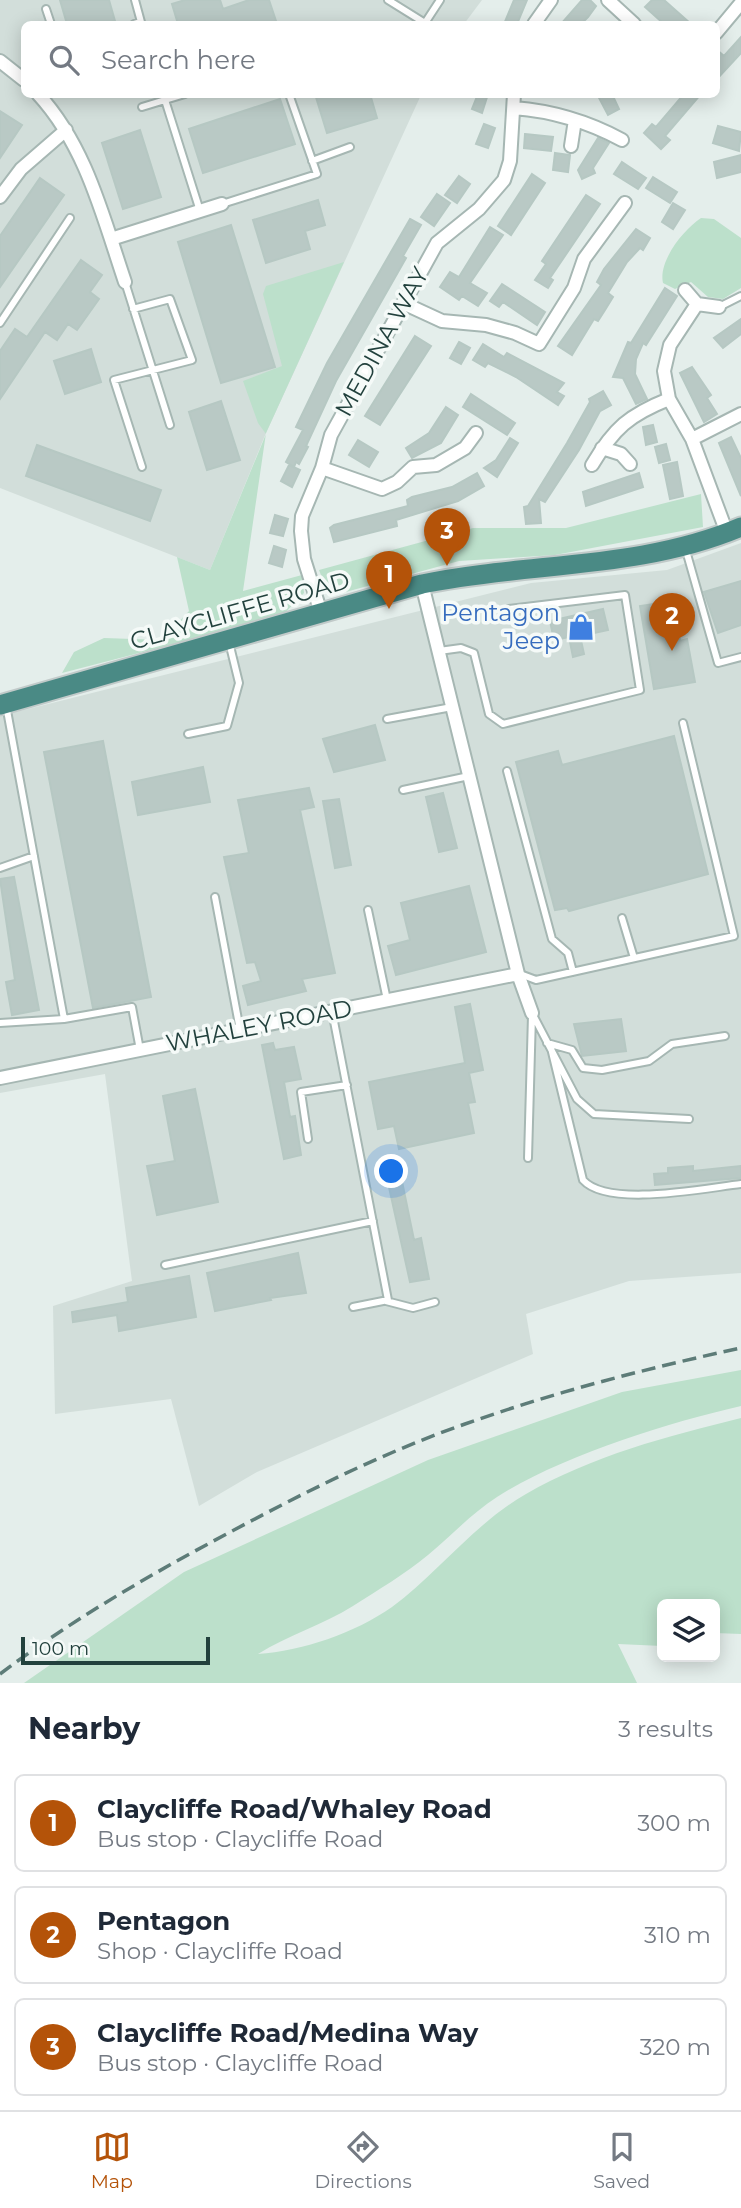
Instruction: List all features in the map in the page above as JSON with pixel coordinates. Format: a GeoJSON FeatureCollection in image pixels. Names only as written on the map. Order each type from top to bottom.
{"type":"FeatureCollection","features":[{"type":"Feature","properties":{"kind":"highway","name":"CLAYCLIFFE ROAD"},"geometry":{"type":"LineString","coordinates":[[3,704],[422,584],[473,573],[649,556],[734,530]]}},
{"type":"Feature","properties":{"kind":"street"},"geometry":{"type":"LineString","coordinates":[[536,21],[551,0]]}},
{"type":"Feature","properties":{"kind":"street"},"geometry":{"type":"LineString","coordinates":[[608,0],[631,21]]}},
{"type":"Feature","properties":{"kind":"street"},"geometry":{"type":"LineString","coordinates":[[720,28],[741,3]]}},
{"type":"Feature","properties":{"kind":"street"},"geometry":{"type":"LineString","coordinates":[[0,61],[21,78]]}},
{"type":"Feature","properties":{"kind":"street"},"geometry":{"type":"LineString","coordinates":[[41,98],[66,130],[89,176],[125,282]]}},
{"type":"Feature","properties":{"kind":"street"},"geometry":{"type":"LineString","coordinates":[[514,101],[552,111],[622,140]]}},
{"type":"Feature","properties":{"kind":"street","name":"MEDINA WAY"},"geometry":{"type":"LineString","coordinates":[[321,613],[304,559],[301,531],[302,516],[322,468],[331,435],[437,243],[479,209],[504,180],[510,161],[514,101]]}},
{"type":"Feature","properties":{"kind":"street"},"geometry":{"type":"LineString","coordinates":[[571,146],[575,120]]}},
{"type":"Feature","properties":{"kind":"street"},"geometry":{"type":"LineString","coordinates":[[0,197],[21,169],[66,130]]}},
{"type":"Feature","properties":{"kind":"street"},"geometry":{"type":"LineString","coordinates":[[402,303],[442,321],[486,325],[539,344],[574,288],[584,259],[625,203]]}},
{"type":"Feature","properties":{"kind":"street"},"geometry":{"type":"LineString","coordinates":[[111,239],[222,204]]}},
{"type":"Feature","properties":{"kind":"street"},"geometry":{"type":"LineString","coordinates":[[685,290],[697,304],[719,307]]}},
{"type":"Feature","properties":{"kind":"street"},"geometry":{"type":"LineString","coordinates":[[697,304],[670,345],[664,371],[668,399],[692,439],[734,530]]}},
{"type":"Feature","properties":{"kind":"street"},"geometry":{"type":"LineString","coordinates":[[592,465],[612,433],[637,412],[668,399]]}},
{"type":"Feature","properties":{"kind":"street"},"geometry":{"type":"LineString","coordinates":[[692,439],[741,414]]}},
{"type":"Feature","properties":{"kind":"street"},"geometry":{"type":"LineString","coordinates":[[322,468],[382,489],[397,482],[413,467],[436,465],[465,448],[476,433]]}},
{"type":"Feature","properties":{"kind":"street"},"geometry":{"type":"LineString","coordinates":[[602,449],[621,454],[630,464]]}},
{"type":"Feature","properties":{"kind":"street"},"geometry":{"type":"LineString","coordinates":[[422,584],[518,974],[532,1013]]}},
{"type":"Feature","properties":{"kind":"street","name":"WHALEY ROAD"},"geometry":{"type":"LineString","coordinates":[[0,1078],[518,974]]}},
{"type":"Feature","properties":{"kind":"lane"},"geometry":{"type":"LineString","coordinates":[[135,0],[141,21]]}},
{"type":"Feature","properties":{"kind":"lane"},"geometry":{"type":"LineString","coordinates":[[388,0],[422,21]]}},
{"type":"Feature","properties":{"kind":"lane"},"geometry":{"type":"LineString","coordinates":[[426,21],[440,0]]}},
{"type":"Feature","properties":{"kind":"lane"},"geometry":{"type":"LineString","coordinates":[[46,9],[50,21]]}},
{"type":"Feature","properties":{"kind":"lane"},"geometry":{"type":"LineString","coordinates":[[142,107],[172,98]]}},
{"type":"Feature","properties":{"kind":"lane"},"geometry":{"type":"LineString","coordinates":[[222,204],[317,174],[290,98]]}},
{"type":"Feature","properties":{"kind":"lane"},"geometry":{"type":"LineString","coordinates":[[165,100],[200,211]]}},
{"type":"Feature","properties":{"kind":"lane"},"geometry":{"type":"LineString","coordinates":[[313,161],[351,147]]}},
{"type":"Feature","properties":{"kind":"lane"},"geometry":{"type":"LineString","coordinates":[[0,323],[3,311],[70,218]]}},
{"type":"Feature","properties":{"kind":"lane"},"geometry":{"type":"LineString","coordinates":[[125,282],[170,425]]}},
{"type":"Feature","properties":{"kind":"lane"},"geometry":{"type":"LineString","coordinates":[[719,307],[741,296]]}},
{"type":"Feature","properties":{"kind":"lane"},"geometry":{"type":"LineString","coordinates":[[133,309],[170,299],[192,360],[114,380],[142,467]]}},
{"type":"Feature","properties":{"kind":"lane"},"geometry":{"type":"LineString","coordinates":[[684,545],[718,663],[741,656]]}},
{"type":"Feature","properties":{"kind":"lane"},"geometry":{"type":"LineString","coordinates":[[439,651],[461,648],[474,653],[489,714],[503,724],[640,690],[625,595],[509,609]]}},
{"type":"Feature","properties":{"kind":"lane"},"geometry":{"type":"LineString","coordinates":[[188,734],[226,726],[239,683],[229,640]]}},
{"type":"Feature","properties":{"kind":"lane"},"geometry":{"type":"LineString","coordinates":[[3,704],[64,1019]]}},
{"type":"Feature","properties":{"kind":"lane"},"geometry":{"type":"LineString","coordinates":[[387,719],[452,707]]}},
{"type":"Feature","properties":{"kind":"lane"},"geometry":{"type":"LineString","coordinates":[[518,974],[536,980],[734,936],[683,723]]}},
{"type":"Feature","properties":{"kind":"lane"},"geometry":{"type":"LineString","coordinates":[[507,772],[552,939],[568,953],[573,972]]}},
{"type":"Feature","properties":{"kind":"lane"},"geometry":{"type":"LineString","coordinates":[[403,790],[469,776]]}},
{"type":"Feature","properties":{"kind":"lane"},"geometry":{"type":"LineString","coordinates":[[0,868],[34,856]]}},
{"type":"Feature","properties":{"kind":"lane"},"geometry":{"type":"LineString","coordinates":[[215,897],[240,1030]]}},
{"type":"Feature","properties":{"kind":"lane"},"geometry":{"type":"LineString","coordinates":[[368,910],[387,1000]]}},
{"type":"Feature","properties":{"kind":"lane"},"geometry":{"type":"LineString","coordinates":[[622,918],[634,958]]}},
{"type":"Feature","properties":{"kind":"lane"},"geometry":{"type":"LineString","coordinates":[[0,1023],[64,1019],[132,1007],[140,1050]]}},
{"type":"Feature","properties":{"kind":"lane"},"geometry":{"type":"LineString","coordinates":[[332,1011],[388,1300]]}},
{"type":"Feature","properties":{"kind":"lane"},"geometry":{"type":"LineString","coordinates":[[532,1013],[577,1099],[594,1114],[689,1119]]}},
{"type":"Feature","properties":{"kind":"lane"},"geometry":{"type":"LineString","coordinates":[[528,1158],[532,1013]]}},
{"type":"Feature","properties":{"kind":"lane"},"geometry":{"type":"LineString","coordinates":[[547,1043],[572,1050],[583,1068],[602,1070],[649,1061],[673,1044],[725,1036]]}},
{"type":"Feature","properties":{"kind":"lane"},"geometry":{"type":"LineString","coordinates":[[552,1052],[583,1180],[592,1188],[621,1195],[741,1184]]}},
{"type":"Feature","properties":{"kind":"lane"},"geometry":{"type":"LineString","coordinates":[[308,1139],[300,1091],[347,1085]]}},
{"type":"Feature","properties":{"kind":"lane"},"geometry":{"type":"LineString","coordinates":[[166,1265],[373,1221]]}},
{"type":"Feature","properties":{"kind":"lane"},"geometry":{"type":"LineString","coordinates":[[353,1307],[388,1300],[413,1308],[435,1302]]}},
{"type":"Feature","properties":{"kind":"shaded area"},"geometry":{"type":"Polygon","coordinates":[[[0,0],[482,0],[466,21],[21,21],[21,98],[420,98],[266,433],[210,570],[0,488],[0,0]]]}},
{"type":"Feature","properties":{"kind":"shaded area"},"geometry":{"type":"Polygon","coordinates":[[[741,543],[741,1273],[629,1281],[526,1314],[533,1354],[257,1472],[199,1506],[171,1399],[55,1414],[53,1306],[132,1281],[105,1074],[0,1093],[0,716],[531,583],[667,570],[741,543]]]}},
{"type":"Feature","properties":{"kind":"green space"},"geometry":{"type":"Polygon","coordinates":[[[701,218],[714,219],[741,238],[741,288],[723,299],[708,297],[691,282],[675,289],[663,283],[662,274],[668,256],[687,230],[701,218]]]}},
{"type":"Feature","properties":{"kind":"green space"},"geometry":{"type":"Polygon","coordinates":[[[344,262],[266,433],[258,423],[243,381],[282,366],[263,294],[266,286],[344,262]]]}},
{"type":"Feature","properties":{"kind":"green space"},"geometry":{"type":"Polygon","coordinates":[[[266,435],[243,591],[302,575],[304,593],[282,616],[62,673],[74,652],[104,638],[162,640],[189,611],[177,557],[210,570],[266,435]]]}},
{"type":"Feature","properties":{"kind":"green space"},"geometry":{"type":"Polygon","coordinates":[[[701,494],[703,527],[555,555],[459,561],[342,593],[326,588],[319,570],[473,528],[566,528],[701,494]]]}},
{"type":"Feature","properties":{"kind":"green space"},"geometry":{"type":"Polygon","coordinates":[[[741,1370],[741,1406],[615,1442],[523,1482],[497,1497],[391,1582],[342,1613],[258,1654],[310,1645],[362,1625],[409,1594],[507,1506],[551,1481],[631,1448],[741,1418],[741,1634],[720,1633],[720,1599],[657,1599],[657,1646],[618,1644],[637,1683],[24,1683],[184,1572],[428,1460],[622,1392],[741,1370]]]}},
{"type":"Feature","properties":{"kind":"building"},"geometry":{"type":"Polygon","coordinates":[[[60,0],[109,0],[115,21],[66,21],[60,0]]]}},
{"type":"Feature","properties":{"kind":"building"},"geometry":{"type":"Polygon","coordinates":[[[185,0],[220,0],[223,9],[249,0],[269,0],[276,21],[177,21],[172,4],[185,0]]]}},
{"type":"Feature","properties":{"kind":"building"},"geometry":{"type":"Polygon","coordinates":[[[514,0],[527,0],[518,21],[505,21],[514,0]]]}},
{"type":"Feature","properties":{"kind":"building"},"geometry":{"type":"Polygon","coordinates":[[[582,0],[590,0],[596,6],[584,21],[564,21],[582,0]]]}},
{"type":"Feature","properties":{"kind":"building"},"geometry":{"type":"Polygon","coordinates":[[[652,0],[664,0],[688,21],[661,21],[645,7],[652,0]]]}},
{"type":"Feature","properties":{"kind":"building"},"geometry":{"type":"Polygon","coordinates":[[[741,37],[741,53],[720,76],[720,53],[724,56],[741,37]]]}},
{"type":"Feature","properties":{"kind":"building"},"geometry":{"type":"Polygon","coordinates":[[[316,98],[371,98],[377,118],[327,133],[316,98]]]}},
{"type":"Feature","properties":{"kind":"building"},"geometry":{"type":"Polygon","coordinates":[[[476,98],[487,98],[482,113],[472,109],[476,98]]]}},
{"type":"Feature","properties":{"kind":"building"},"geometry":{"type":"Polygon","coordinates":[[[599,98],[614,98],[619,109],[608,115],[599,98]]]}},
{"type":"Feature","properties":{"kind":"building"},"geometry":{"type":"Polygon","coordinates":[[[681,98],[698,98],[665,136],[670,140],[661,149],[644,133],[652,124],[656,127],[681,98]]]}},
{"type":"Feature","properties":{"kind":"building"},"geometry":{"type":"Polygon","coordinates":[[[280,99],[295,144],[203,173],[189,129],[280,99]]]}},
{"type":"Feature","properties":{"kind":"building"},"geometry":{"type":"Polygon","coordinates":[[[0,111],[22,125],[0,158],[0,111]]]}},
{"type":"Feature","properties":{"kind":"building"},"geometry":{"type":"Polygon","coordinates":[[[484,124],[495,128],[488,148],[476,144],[484,124]]]}},
{"type":"Feature","properties":{"kind":"building"},"geometry":{"type":"Polygon","coordinates":[[[718,126],[741,132],[739,151],[713,143],[718,126]]]}},
{"type":"Feature","properties":{"kind":"building"},"geometry":{"type":"Polygon","coordinates":[[[140,130],[161,197],[123,209],[102,143],[140,130]]]}},
{"type":"Feature","properties":{"kind":"building"},"geometry":{"type":"Polygon","coordinates":[[[525,134],[553,137],[551,151],[524,148],[525,134]]]}},
{"type":"Feature","properties":{"kind":"building"},"geometry":{"type":"Polygon","coordinates":[[[598,138],[609,143],[593,168],[595,173],[582,179],[578,170],[598,138]]]}},
{"type":"Feature","properties":{"kind":"building"},"geometry":{"type":"Polygon","coordinates":[[[555,153],[570,155],[568,172],[553,170],[555,153]]]}},
{"type":"Feature","properties":{"kind":"building"},"geometry":{"type":"Polygon","coordinates":[[[741,155],[741,172],[717,178],[714,162],[741,155]]]}},
{"type":"Feature","properties":{"kind":"building"},"geometry":{"type":"Polygon","coordinates":[[[622,162],[646,178],[638,189],[614,174],[622,162]]]}},
{"type":"Feature","properties":{"kind":"building"},"geometry":{"type":"Polygon","coordinates":[[[532,174],[545,183],[511,235],[498,226],[532,174]]]}},
{"type":"Feature","properties":{"kind":"building"},"geometry":{"type":"Polygon","coordinates":[[[459,176],[470,184],[457,203],[445,195],[459,176]]]}},
{"type":"Feature","properties":{"kind":"building"},"geometry":{"type":"Polygon","coordinates":[[[653,177],[677,192],[670,203],[646,188],[653,177]]]}},
{"type":"Feature","properties":{"kind":"building"},"geometry":{"type":"Polygon","coordinates":[[[40,178],[64,195],[0,287],[0,236],[40,178]]]}},
{"type":"Feature","properties":{"kind":"building"},"geometry":{"type":"Polygon","coordinates":[[[437,194],[450,203],[434,226],[421,217],[437,194]]]}},
{"type":"Feature","properties":{"kind":"building"},"geometry":{"type":"Polygon","coordinates":[[[586,195],[600,204],[550,278],[553,280],[548,288],[535,280],[546,264],[542,261],[586,195]]]}},
{"type":"Feature","properties":{"kind":"building"},"geometry":{"type":"Polygon","coordinates":[[[318,200],[325,225],[305,231],[310,249],[266,263],[253,220],[318,200]]]}},
{"type":"Feature","properties":{"kind":"building"},"geometry":{"type":"Polygon","coordinates":[[[673,203],[685,210],[673,229],[662,222],[673,203]]]}},
{"type":"Feature","properties":{"kind":"building"},"geometry":{"type":"Polygon","coordinates":[[[410,219],[421,225],[403,256],[406,258],[336,381],[306,446],[308,447],[299,464],[296,462],[294,467],[286,462],[303,430],[296,427],[327,363],[410,219]]]}},
{"type":"Feature","properties":{"kind":"building"},"geometry":{"type":"Polygon","coordinates":[[[231,225],[275,367],[221,383],[178,242],[231,225]]]}},
{"type":"Feature","properties":{"kind":"building"},"geometry":{"type":"Polygon","coordinates":[[[490,227],[503,235],[470,283],[487,293],[478,306],[462,296],[459,300],[440,287],[450,272],[459,277],[490,227]]]}},
{"type":"Feature","properties":{"kind":"building"},"geometry":{"type":"Polygon","coordinates":[[[636,229],[650,238],[643,250],[640,248],[627,262],[608,293],[613,297],[598,321],[594,319],[572,355],[558,346],[601,285],[597,282],[604,269],[636,229]]]}},
{"type":"Feature","properties":{"kind":"building"},"geometry":{"type":"Polygon","coordinates":[[[81,260],[102,275],[90,292],[99,299],[77,330],[68,324],[57,340],[45,332],[0,399],[0,351],[15,329],[27,337],[81,260]]]}},
{"type":"Feature","properties":{"kind":"building"},"geometry":{"type":"Polygon","coordinates":[[[502,284],[545,312],[537,325],[503,302],[499,307],[490,301],[502,284]]]}},
{"type":"Feature","properties":{"kind":"building"},"geometry":{"type":"Polygon","coordinates":[[[665,288],[677,296],[646,345],[643,343],[636,359],[635,374],[647,399],[636,404],[623,378],[613,377],[628,342],[631,343],[665,288]]]}},
{"type":"Feature","properties":{"kind":"building"},"geometry":{"type":"Polygon","coordinates":[[[741,319],[741,334],[723,348],[714,338],[741,319]]]}},
{"type":"Feature","properties":{"kind":"building"},"geometry":{"type":"Polygon","coordinates":[[[415,336],[431,346],[380,425],[365,416],[415,336]]]}},
{"type":"Feature","properties":{"kind":"building"},"geometry":{"type":"Polygon","coordinates":[[[459,342],[470,348],[461,364],[450,358],[459,342]]]}},
{"type":"Feature","properties":{"kind":"building"},"geometry":{"type":"Polygon","coordinates":[[[483,344],[504,357],[507,353],[564,383],[557,392],[564,396],[558,405],[516,377],[488,363],[485,367],[473,360],[483,344]]]}},
{"type":"Feature","properties":{"kind":"building"},"geometry":{"type":"Polygon","coordinates":[[[91,349],[101,382],[65,394],[54,361],[91,349]]]}},
{"type":"Feature","properties":{"kind":"building"},"geometry":{"type":"Polygon","coordinates":[[[692,367],[711,395],[707,398],[717,414],[704,422],[680,373],[692,367]]]}},
{"type":"Feature","properties":{"kind":"building"},"geometry":{"type":"Polygon","coordinates":[[[603,391],[611,405],[600,411],[579,450],[545,502],[539,499],[541,523],[526,524],[524,507],[528,506],[567,443],[590,402],[589,399],[603,391]]]}},
{"type":"Feature","properties":{"kind":"building"},"geometry":{"type":"Polygon","coordinates":[[[471,394],[515,423],[507,435],[463,407],[471,394]]]}},
{"type":"Feature","properties":{"kind":"building"},"geometry":{"type":"Polygon","coordinates":[[[221,401],[240,460],[207,470],[189,412],[221,401]]]}},
{"type":"Feature","properties":{"kind":"building"},"geometry":{"type":"Polygon","coordinates":[[[446,407],[458,415],[441,443],[412,458],[406,448],[429,433],[446,407]]]}},
{"type":"Feature","properties":{"kind":"building"},"geometry":{"type":"Polygon","coordinates":[[[653,425],[657,442],[646,445],[643,427],[653,425]]]}},
{"type":"Feature","properties":{"kind":"building"},"geometry":{"type":"Polygon","coordinates":[[[731,437],[741,458],[741,496],[719,443],[731,437]]]}},
{"type":"Feature","properties":{"kind":"building"},"geometry":{"type":"Polygon","coordinates":[[[510,438],[518,443],[497,477],[484,468],[496,460],[510,438]]]}},
{"type":"Feature","properties":{"kind":"building"},"geometry":{"type":"Polygon","coordinates":[[[358,440],[378,452],[369,467],[349,455],[358,440]]]}},
{"type":"Feature","properties":{"kind":"building"},"geometry":{"type":"Polygon","coordinates":[[[666,444],[670,460],[659,463],[655,447],[666,444]]]}},
{"type":"Feature","properties":{"kind":"building"},"geometry":{"type":"Polygon","coordinates":[[[37,445],[161,490],[150,521],[26,476],[37,445]]]}},
{"type":"Feature","properties":{"kind":"building"},"geometry":{"type":"Polygon","coordinates":[[[677,462],[683,496],[670,499],[663,465],[677,462]]]}},
{"type":"Feature","properties":{"kind":"building"},"geometry":{"type":"Polygon","coordinates":[[[289,465],[300,470],[292,487],[281,481],[289,465]]]}},
{"type":"Feature","properties":{"kind":"building"},"geometry":{"type":"Polygon","coordinates":[[[477,473],[484,486],[458,501],[396,520],[397,526],[334,542],[330,528],[334,525],[408,506],[407,500],[412,497],[452,487],[477,473]]]}},
{"type":"Feature","properties":{"kind":"building"},"geometry":{"type":"Polygon","coordinates":[[[639,473],[643,487],[586,506],[583,492],[639,473]]]}},
{"type":"Feature","properties":{"kind":"building"},"geometry":{"type":"Polygon","coordinates":[[[275,515],[288,519],[283,536],[270,533],[275,515]]]}},
{"type":"Feature","properties":{"kind":"building"},"geometry":{"type":"Polygon","coordinates":[[[274,546],[286,550],[282,567],[269,563],[274,546]]]}},
{"type":"Feature","properties":{"kind":"building"},"geometry":{"type":"Polygon","coordinates":[[[741,581],[741,625],[718,633],[704,592],[741,581]]]}},
{"type":"Feature","properties":{"kind":"building"},"geometry":{"type":"Polygon","coordinates":[[[674,601],[680,641],[687,639],[695,682],[654,689],[640,606],[674,601]]]}},
{"type":"Feature","properties":{"kind":"building"},"geometry":{"type":"Polygon","coordinates":[[[603,609],[608,630],[580,636],[584,654],[573,657],[569,637],[554,640],[550,621],[603,609]]]}},
{"type":"Feature","properties":{"kind":"building"},"geometry":{"type":"Polygon","coordinates":[[[375,725],[385,760],[334,772],[323,739],[375,725]]]}},
{"type":"Feature","properties":{"kind":"building"},"geometry":{"type":"Polygon","coordinates":[[[674,736],[708,874],[569,911],[567,908],[555,910],[516,762],[558,751],[562,765],[674,736]]]}},
{"type":"Feature","properties":{"kind":"building"},"geometry":{"type":"Polygon","coordinates":[[[103,741],[151,997],[93,1008],[44,752],[103,741]]]}},
{"type":"Feature","properties":{"kind":"building"},"geometry":{"type":"Polygon","coordinates":[[[203,767],[210,802],[138,815],[132,782],[203,767]]]}},
{"type":"Feature","properties":{"kind":"building"},"geometry":{"type":"Polygon","coordinates":[[[309,788],[314,807],[300,810],[335,973],[302,979],[306,991],[248,1005],[243,986],[261,981],[255,962],[247,963],[224,857],[249,853],[238,800],[309,788]]]}},
{"type":"Feature","properties":{"kind":"building"},"geometry":{"type":"Polygon","coordinates":[[[443,793],[457,848],[439,852],[426,797],[443,793]]]}},
{"type":"Feature","properties":{"kind":"building"},"geometry":{"type":"Polygon","coordinates":[[[339,799],[351,865],[335,868],[323,801],[339,799]]]}},
{"type":"Feature","properties":{"kind":"building"},"geometry":{"type":"Polygon","coordinates":[[[14,877],[39,1010],[12,1015],[6,982],[15,980],[0,879],[14,877]]]}},
{"type":"Feature","properties":{"kind":"building"},"geometry":{"type":"Polygon","coordinates":[[[469,886],[486,952],[396,975],[388,946],[410,940],[401,903],[469,886]]]}},
{"type":"Feature","properties":{"kind":"building"},"geometry":{"type":"Polygon","coordinates":[[[470,1004],[483,1070],[469,1073],[475,1102],[468,1103],[474,1133],[399,1149],[394,1126],[378,1129],[369,1082],[465,1063],[455,1007],[470,1004]]]}},
{"type":"Feature","properties":{"kind":"building"},"geometry":{"type":"Polygon","coordinates":[[[621,1019],[626,1051],[582,1056],[574,1024],[621,1019]]]}},
{"type":"Feature","properties":{"kind":"building"},"geometry":{"type":"Polygon","coordinates":[[[273,1043],[275,1050],[294,1047],[301,1079],[284,1082],[290,1117],[295,1116],[301,1155],[284,1159],[262,1045],[273,1043]]]}},
{"type":"Feature","properties":{"kind":"building"},"geometry":{"type":"Polygon","coordinates":[[[195,1089],[218,1202],[157,1215],[147,1166],[175,1161],[163,1096],[195,1089]]]}},
{"type":"Feature","properties":{"kind":"building"},"geometry":{"type":"Polygon","coordinates":[[[397,1157],[414,1240],[421,1238],[429,1279],[410,1282],[383,1160],[397,1157]]]}},
{"type":"Feature","properties":{"kind":"building"},"geometry":{"type":"Polygon","coordinates":[[[693,1166],[693,1171],[741,1166],[741,1178],[655,1185],[654,1174],[668,1173],[668,1168],[693,1166]]]}},
{"type":"Feature","properties":{"kind":"building"},"geometry":{"type":"Polygon","coordinates":[[[298,1253],[306,1293],[215,1311],[207,1273],[298,1253]]]}},
{"type":"Feature","properties":{"kind":"building"},"geometry":{"type":"Polygon","coordinates":[[[189,1276],[196,1317],[119,1331],[117,1315],[73,1322],[72,1312],[128,1302],[126,1288],[189,1276]]]}},
{"type":"Feature","properties":{"kind":"railway"},"geometry":{"type":"LineString","coordinates":[[0,1674],[56,1634],[144,1580],[262,1515],[377,1459],[435,1435],[533,1401],[637,1372],[741,1348]]}},
{"type":"Feature","properties":{"kind":"place","name":"Claycliffe Road/Medina Way"},"geometry":{"type":"Point","coordinates":[447,566]}},
{"type":"Feature","properties":{"kind":"place","name":"Claycliffe Road/Whaley Road"},"geometry":{"type":"Point","coordinates":[389,609]}},
{"type":"Feature","properties":{"kind":"place","name":"Pentagon Jeep"},"geometry":{"type":"Point","coordinates":[581,627]}},
{"type":"Feature","properties":{"kind":"place","name":"Pentagon"},"geometry":{"type":"Point","coordinates":[672,651]}}]}
